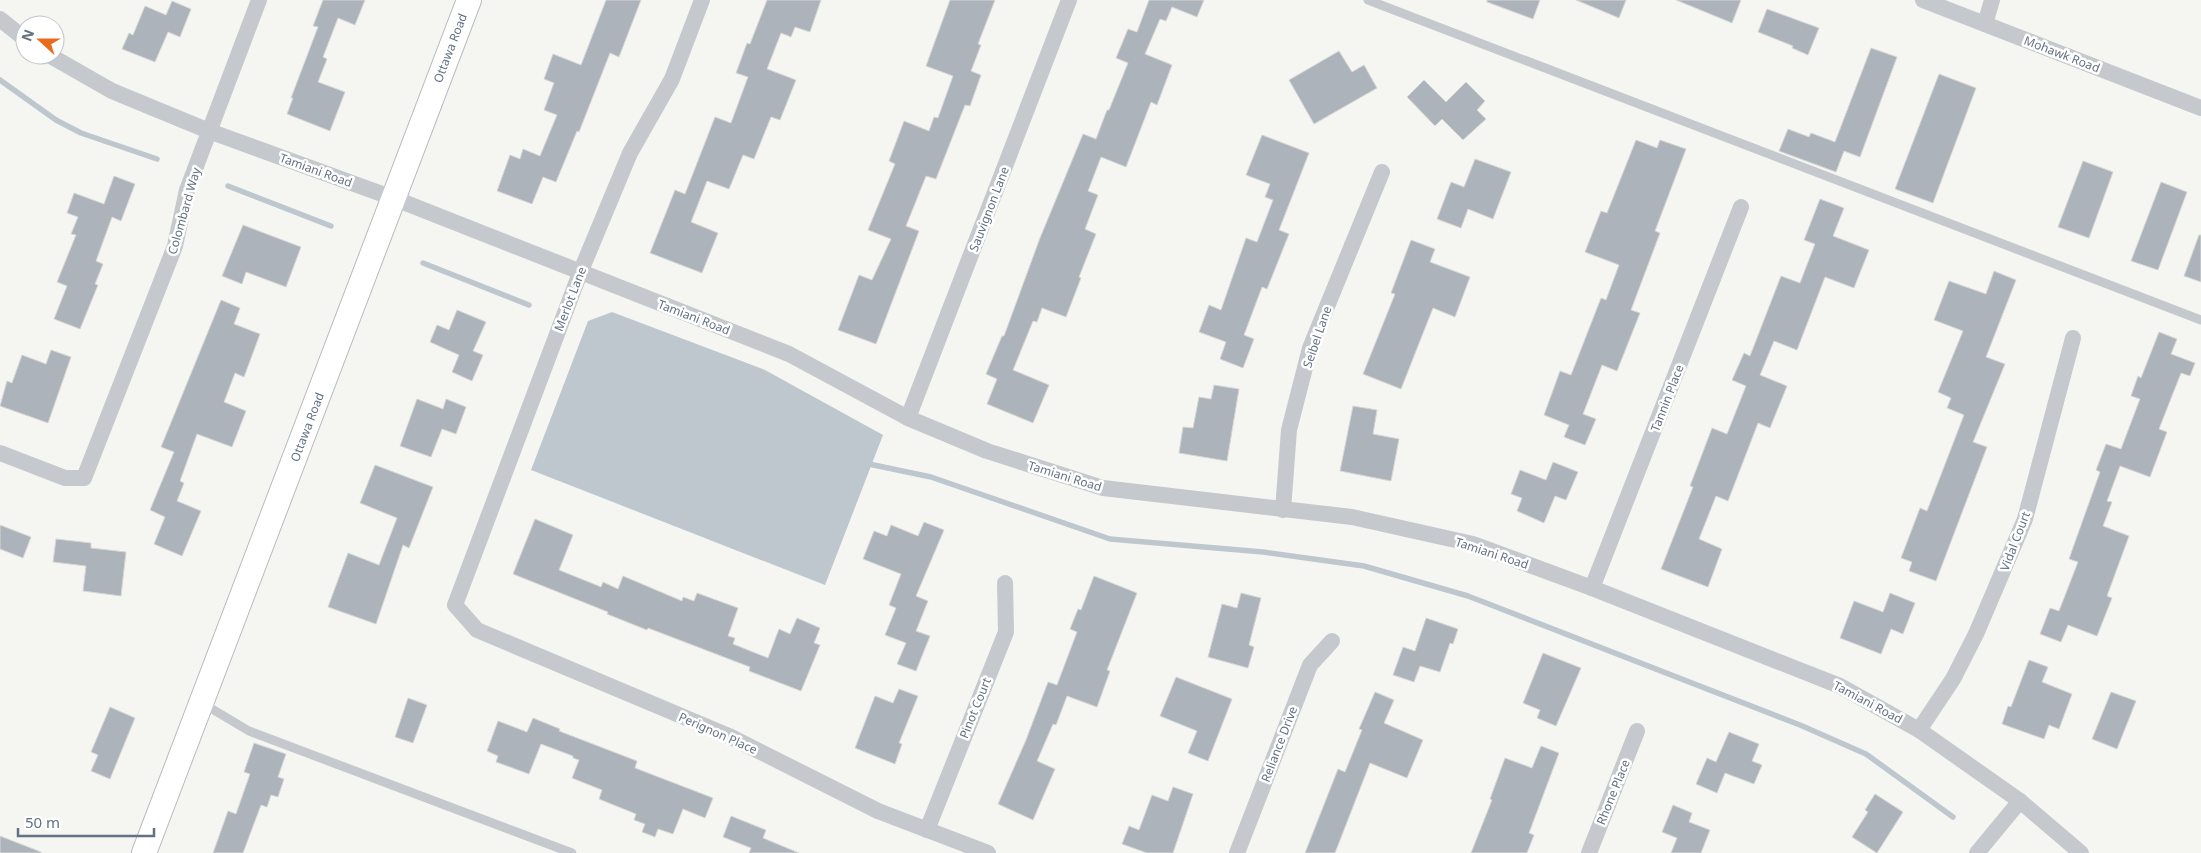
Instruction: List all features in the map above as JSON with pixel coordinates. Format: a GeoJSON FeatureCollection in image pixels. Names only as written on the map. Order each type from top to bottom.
{"type":"FeatureCollection","features":[{"type":"Feature","properties":{"kind":"street","name":"Colombard Way"},"geometry":{"type":"LineString","coordinates":[[0,453],[65,478],[84,478],[175,246],[187,190],[259,0]]}},
{"type":"Feature","properties":{"kind":"street","name":"Ottawa Road"},"geometry":{"type":"LineString","coordinates":[[144,853],[469,0]]}},
{"type":"Feature","properties":{"kind":"street","name":"Merlot Lane"},"geometry":{"type":"LineString","coordinates":[[455,605],[580,273],[630,153],[672,79],[702,0]]}},
{"type":"Feature","properties":{"kind":"street","name":"Sauvignon Lane"},"geometry":{"type":"LineString","coordinates":[[908,418],[1070,0]]}},
{"type":"Feature","properties":{"kind":"street","name":"Mohawk Road"},"geometry":{"type":"LineString","coordinates":[[1923,0],[2201,108]]}},
{"type":"Feature","properties":{"kind":"street"},"geometry":{"type":"LineString","coordinates":[[1985,24],[1992,0]]}},
{"type":"Feature","properties":{"kind":"street"},"geometry":{"type":"LineString","coordinates":[[0,20],[15,31]]}},
{"type":"Feature","properties":{"kind":"street","name":"Tamiani Road"},"geometry":{"type":"LineString","coordinates":[[65,64],[112,91],[209,131],[392,198],[789,354],[908,418],[987,451],[1103,488],[1352,517],[1473,544],[1592,588],[1840,686],[1919,730],[2020,801],[2081,853]]}},
{"type":"Feature","properties":{"kind":"street","name":"Seibel Lane"},"geometry":{"type":"LineString","coordinates":[[1283,510],[1289,430],[1310,348],[1382,172]]}},
{"type":"Feature","properties":{"kind":"street","name":"Tannin Place"},"geometry":{"type":"LineString","coordinates":[[1592,588],[1741,207]]}},
{"type":"Feature","properties":{"kind":"street","name":"Vidal Court"},"geometry":{"type":"LineString","coordinates":[[1919,730],[1953,679],[1976,634],[2025,519],[2073,338]]}},
{"type":"Feature","properties":{"kind":"street","name":"Pinot Court"},"geometry":{"type":"LineString","coordinates":[[927,830],[1006,632],[1005,583]]}},
{"type":"Feature","properties":{"kind":"street","name":"Perignon Place"},"geometry":{"type":"LineString","coordinates":[[455,605],[477,630],[730,736],[878,811],[988,853]]}},
{"type":"Feature","properties":{"kind":"street","name":"Reliance Drive"},"geometry":{"type":"LineString","coordinates":[[1237,853],[1310,665],[1332,640]]}},
{"type":"Feature","properties":{"kind":"street","name":"Rhone Place"},"geometry":{"type":"LineString","coordinates":[[1589,853],[1637,730]]}},
{"type":"Feature","properties":{"kind":"street"},"geometry":{"type":"LineString","coordinates":[[1977,853],[2020,801]]}},
{"type":"Feature","properties":{"kind":"lane"},"geometry":{"type":"LineString","coordinates":[[1368,0],[2201,320]]}},
{"type":"Feature","properties":{"kind":"lane"},"geometry":{"type":"LineString","coordinates":[[202,703],[249,731],[572,853]]}},
{"type":"Feature","properties":{"kind":"shaded area"},"geometry":{"type":"Polygon","coordinates":[[[612,312],[765,370],[883,435],[825,585],[531,470],[588,321],[612,312]]]}},
{"type":"Feature","properties":{"kind":"building"},"geometry":{"type":"Polygon","coordinates":[[[323,0],[365,0],[355,25],[338,18],[323,57],[327,59],[318,82],[345,92],[330,131],[287,114],[293,98],[291,98],[318,27],[313,26],[323,0]]]}},
{"type":"Feature","properties":{"kind":"building"},"geometry":{"type":"Polygon","coordinates":[[[606,0],[641,0],[619,57],[610,53],[579,132],[577,131],[556,182],[543,177],[532,204],[497,191],[510,155],[520,159],[523,149],[540,156],[557,115],[544,110],[554,83],[544,79],[553,54],[581,65],[606,0]]]}},
{"type":"Feature","properties":{"kind":"building"},"geometry":{"type":"Polygon","coordinates":[[[767,0],[821,0],[810,32],[795,27],[791,37],[781,33],[767,69],[796,80],[780,120],[771,117],[754,159],[743,155],[729,189],[707,181],[691,222],[718,233],[702,273],[650,253],[675,190],[685,194],[715,117],[731,123],[748,77],[736,73],[747,43],[750,44],[767,0]]]}},
{"type":"Feature","properties":{"kind":"building"},"geometry":{"type":"Polygon","coordinates":[[[950,0],[995,0],[978,44],[981,45],[971,71],[981,75],[970,106],[965,105],[936,179],[926,176],[906,226],[919,231],[876,344],[838,330],[859,275],[872,280],[891,239],[868,230],[895,164],[889,161],[904,121],[929,131],[934,117],[938,118],[953,76],[926,66],[950,0]]]}},
{"type":"Feature","properties":{"kind":"building"},"geometry":{"type":"Polygon","coordinates":[[[1149,0],[1204,0],[1197,17],[1172,7],[1166,21],[1160,19],[1145,54],[1172,65],[1157,105],[1151,102],[1126,167],[1101,157],[1088,191],[1098,195],[1085,229],[1096,234],[1066,317],[1042,308],[1037,322],[1033,321],[1013,370],[1049,385],[1033,423],[987,404],[997,379],[986,374],[1002,336],[1004,336],[1040,238],[1083,134],[1096,139],[1107,110],[1109,110],[1128,63],[1116,58],[1128,29],[1137,32],[1149,0]]]}},
{"type":"Feature","properties":{"kind":"building"},"geometry":{"type":"Polygon","coordinates":[[[1487,0],[1540,0],[1533,19],[1487,2],[1487,0]]]}},
{"type":"Feature","properties":{"kind":"building"},"geometry":{"type":"Polygon","coordinates":[[[1576,0],[1626,0],[1619,18],[1576,0]]]}},
{"type":"Feature","properties":{"kind":"building"},"geometry":{"type":"Polygon","coordinates":[[[1676,0],[1741,0],[1732,23],[1676,0]]]}},
{"type":"Feature","properties":{"kind":"building"},"geometry":{"type":"Polygon","coordinates":[[[172,1],[191,9],[180,37],[168,32],[155,62],[122,49],[129,33],[133,35],[145,6],[166,15],[172,1]]]}},
{"type":"Feature","properties":{"kind":"building"},"geometry":{"type":"Polygon","coordinates":[[[1767,9],[1819,28],[1808,55],[1792,48],[1793,46],[1758,32],[1767,9]]]}},
{"type":"Feature","properties":{"kind":"building"},"geometry":{"type":"Polygon","coordinates":[[[1871,48],[1897,57],[1860,157],[1844,151],[1836,172],[1779,151],[1788,129],[1809,137],[1811,133],[1835,142],[1871,48]]]}},
{"type":"Feature","properties":{"kind":"building"},"geometry":{"type":"Polygon","coordinates":[[[1339,51],[1352,72],[1364,65],[1377,88],[1314,124],[1289,80],[1339,51]]]}},
{"type":"Feature","properties":{"kind":"building"},"geometry":{"type":"Polygon","coordinates":[[[1939,74],[1976,88],[1933,203],[1895,189],[1939,74]]]}},
{"type":"Feature","properties":{"kind":"building"},"geometry":{"type":"Polygon","coordinates":[[[1424,80],[1446,102],[1466,82],[1485,101],[1477,110],[1486,119],[1463,140],[1442,119],[1435,126],[1407,97],[1424,80]]]}},
{"type":"Feature","properties":{"kind":"building"},"geometry":{"type":"Polygon","coordinates":[[[1262,135],[1309,153],[1279,230],[1289,234],[1267,289],[1262,287],[1244,335],[1254,339],[1243,368],[1220,359],[1226,342],[1199,332],[1209,305],[1221,310],[1246,238],[1257,242],[1273,200],[1265,197],[1270,184],[1246,175],[1262,135]]]}},
{"type":"Feature","properties":{"kind":"building"},"geometry":{"type":"Polygon","coordinates":[[[1636,140],[1657,148],[1660,140],[1686,149],[1655,231],[1660,233],[1631,310],[1640,313],[1617,371],[1602,365],[1583,414],[1596,419],[1585,445],[1564,437],[1569,425],[1544,415],[1560,371],[1571,375],[1601,298],[1606,300],[1619,265],[1585,252],[1601,211],[1607,213],[1636,140]]]}},
{"type":"Feature","properties":{"kind":"building"},"geometry":{"type":"Polygon","coordinates":[[[1475,159],[1511,172],[1493,219],[1468,209],[1461,228],[1437,219],[1451,182],[1464,187],[1475,159]]]}},
{"type":"Feature","properties":{"kind":"building"},"geometry":{"type":"Polygon","coordinates":[[[2083,161],[2113,172],[2089,238],[2058,227],[2083,161]]]}},
{"type":"Feature","properties":{"kind":"building"},"geometry":{"type":"Polygon","coordinates":[[[114,176],[135,184],[121,221],[112,217],[96,261],[103,264],[95,284],[98,285],[80,329],[54,319],[67,286],[57,282],[76,235],[71,234],[78,217],[67,213],[74,193],[104,204],[114,176]]]}},
{"type":"Feature","properties":{"kind":"building"},"geometry":{"type":"Polygon","coordinates":[[[2161,182],[2187,192],[2158,270],[2131,261],[2161,182]]]}},
{"type":"Feature","properties":{"kind":"building"},"geometry":{"type":"Polygon","coordinates":[[[1820,199],[1844,208],[1833,236],[1869,250],[1854,288],[1825,277],[1797,350],[1774,341],[1760,375],[1787,386],[1770,428],[1758,423],[1728,501],[1716,496],[1699,539],[1722,549],[1708,587],[1661,569],[1693,487],[1690,486],[1712,428],[1727,434],[1746,386],[1732,380],[1744,353],[1750,356],[1781,276],[1800,283],[1815,244],[1804,240],[1820,199]]]}},
{"type":"Feature","properties":{"kind":"building"},"geometry":{"type":"Polygon","coordinates":[[[243,225],[301,247],[286,287],[246,272],[242,284],[222,276],[243,225]]]}},
{"type":"Feature","properties":{"kind":"building"},"geometry":{"type":"Polygon","coordinates":[[[2199,235],[2201,235],[2201,282],[2184,276],[2199,235]]]}},
{"type":"Feature","properties":{"kind":"building"},"geometry":{"type":"Polygon","coordinates":[[[1411,240],[1435,249],[1430,262],[1470,277],[1455,317],[1433,308],[1401,389],[1363,374],[1395,294],[1391,293],[1411,240]]]}},
{"type":"Feature","properties":{"kind":"building"},"geometry":{"type":"Polygon","coordinates":[[[1994,271],[2016,280],[1986,357],[2005,364],[1973,442],[1987,447],[1936,581],[1909,571],[1912,562],[1901,558],[1920,508],[1927,511],[1964,415],[1947,408],[1951,398],[1938,392],[1963,331],[1934,320],[1949,281],[1986,294],[1994,271]]]}},
{"type":"Feature","properties":{"kind":"building"},"geometry":{"type":"Polygon","coordinates":[[[221,300],[240,308],[234,324],[260,334],[244,377],[235,373],[224,402],[246,411],[232,447],[197,434],[180,481],[184,483],[177,501],[201,511],[182,556],[154,544],[165,517],[150,510],[174,452],[161,447],[221,300]]]}},
{"type":"Feature","properties":{"kind":"building"},"geometry":{"type":"Polygon","coordinates":[[[457,310],[486,322],[473,351],[483,355],[472,381],[452,372],[459,355],[430,342],[437,325],[449,330],[457,310]]]}},
{"type":"Feature","properties":{"kind":"building"},"geometry":{"type":"Polygon","coordinates":[[[2159,332],[2177,339],[2171,354],[2195,363],[2190,376],[2181,373],[2159,429],[2167,432],[2150,477],[2120,466],[2107,501],[2112,502],[2103,526],[2129,536],[2107,596],[2112,598],[2097,636],[2068,625],[2061,642],[2040,634],[2050,608],[2059,611],[2078,562],[2069,559],[2100,472],[2096,470],[2106,444],[2121,449],[2140,399],[2131,396],[2138,376],[2141,378],[2159,332]]]}},
{"type":"Feature","properties":{"kind":"building"},"geometry":{"type":"Polygon","coordinates":[[[51,350],[71,357],[48,423],[0,406],[7,381],[12,383],[22,355],[46,364],[51,350]]]}},
{"type":"Feature","properties":{"kind":"building"},"geometry":{"type":"Polygon","coordinates":[[[1214,385],[1239,389],[1227,461],[1179,453],[1183,427],[1193,428],[1199,397],[1211,399],[1214,385]]]}},
{"type":"Feature","properties":{"kind":"building"},"geometry":{"type":"Polygon","coordinates":[[[417,399],[443,409],[446,399],[466,407],[456,434],[442,429],[431,457],[400,446],[417,399]]]}},
{"type":"Feature","properties":{"kind":"building"},"geometry":{"type":"Polygon","coordinates":[[[1353,406],[1377,410],[1373,434],[1399,439],[1391,481],[1340,471],[1353,406]]]}},
{"type":"Feature","properties":{"kind":"building"},"geometry":{"type":"Polygon","coordinates":[[[1553,462],[1578,472],[1566,500],[1555,496],[1544,523],[1517,511],[1522,498],[1511,494],[1520,470],[1546,480],[1553,462]]]}},
{"type":"Feature","properties":{"kind":"building"},"geometry":{"type":"Polygon","coordinates":[[[375,465],[433,487],[409,548],[403,545],[376,624],[328,607],[348,553],[379,565],[397,518],[360,503],[375,465]]]}},
{"type":"Feature","properties":{"kind":"building"},"geometry":{"type":"Polygon","coordinates":[[[535,519],[573,535],[559,570],[601,587],[603,582],[618,589],[623,576],[682,601],[683,597],[694,601],[697,593],[738,608],[728,636],[735,638],[733,644],[768,658],[779,629],[790,634],[797,618],[820,628],[814,643],[820,645],[801,691],[749,671],[750,667],[648,628],[647,630],[607,614],[608,612],[513,574],[535,519]]]}},
{"type":"Feature","properties":{"kind":"building"},"geometry":{"type":"Polygon","coordinates":[[[924,522],[944,530],[916,596],[928,601],[916,631],[930,636],[916,671],[897,664],[906,643],[885,635],[896,608],[889,605],[901,574],[863,559],[874,531],[887,536],[891,525],[918,536],[924,522]]]}},
{"type":"Feature","properties":{"kind":"building"},"geometry":{"type":"Polygon","coordinates":[[[0,525],[31,537],[23,558],[0,549],[0,525]]]}},
{"type":"Feature","properties":{"kind":"building"},"geometry":{"type":"Polygon","coordinates":[[[56,539],[91,543],[91,548],[126,552],[121,596],[83,591],[86,566],[53,562],[56,539]]]}},
{"type":"Feature","properties":{"kind":"building"},"geometry":{"type":"Polygon","coordinates":[[[1094,576],[1137,593],[1107,670],[1110,671],[1097,707],[1067,696],[1056,725],[1053,724],[1037,761],[1055,769],[1033,820],[998,804],[1026,740],[1048,682],[1057,685],[1077,632],[1070,629],[1078,609],[1081,610],[1094,576]]]}},
{"type":"Feature","properties":{"kind":"building"},"geometry":{"type":"Polygon","coordinates":[[[1241,593],[1261,598],[1249,645],[1254,647],[1248,668],[1208,657],[1222,604],[1237,608],[1241,593]]]}},
{"type":"Feature","properties":{"kind":"building"},"geometry":{"type":"Polygon","coordinates":[[[1890,593],[1915,603],[1903,634],[1891,629],[1881,654],[1840,638],[1854,601],[1883,612],[1890,593]]]}},
{"type":"Feature","properties":{"kind":"building"},"geometry":{"type":"Polygon","coordinates":[[[1426,618],[1458,629],[1453,644],[1450,643],[1440,672],[1420,666],[1414,682],[1393,675],[1403,647],[1415,651],[1426,618]]]}},
{"type":"Feature","properties":{"kind":"building"},"geometry":{"type":"Polygon","coordinates":[[[1543,653],[1581,668],[1556,726],[1537,718],[1540,710],[1523,703],[1543,653]]]}},
{"type":"Feature","properties":{"kind":"building"},"geometry":{"type":"Polygon","coordinates":[[[2029,660],[2048,667],[2042,682],[2072,694],[2059,729],[2049,725],[2044,739],[2002,724],[2008,706],[2011,707],[2029,660]]]}},
{"type":"Feature","properties":{"kind":"building"},"geometry":{"type":"Polygon","coordinates":[[[1176,677],[1232,699],[1208,761],[1188,753],[1197,731],[1160,716],[1176,677]]]}},
{"type":"Feature","properties":{"kind":"building"},"geometry":{"type":"Polygon","coordinates":[[[899,689],[918,696],[899,743],[902,744],[895,764],[855,748],[875,696],[893,703],[899,689]]]}},
{"type":"Feature","properties":{"kind":"building"},"geometry":{"type":"Polygon","coordinates":[[[1375,692],[1394,700],[1384,723],[1423,740],[1407,778],[1370,763],[1335,853],[1305,853],[1338,769],[1345,772],[1362,730],[1359,729],[1375,692]]]}},
{"type":"Feature","properties":{"kind":"building"},"geometry":{"type":"Polygon","coordinates":[[[2111,692],[2136,701],[2117,749],[2092,739],[2111,692]]]}},
{"type":"Feature","properties":{"kind":"building"},"geometry":{"type":"Polygon","coordinates":[[[408,698],[427,705],[413,743],[395,737],[408,698]]]}},
{"type":"Feature","properties":{"kind":"building"},"geometry":{"type":"Polygon","coordinates":[[[110,707],[135,718],[110,779],[91,771],[98,755],[91,752],[110,707]]]}},
{"type":"Feature","properties":{"kind":"building"},"geometry":{"type":"Polygon","coordinates":[[[533,718],[560,729],[559,731],[637,761],[635,768],[713,798],[705,818],[683,809],[673,834],[658,829],[655,837],[642,832],[645,824],[634,820],[636,814],[599,799],[602,790],[572,778],[579,760],[573,758],[573,756],[541,744],[529,774],[496,762],[498,756],[487,751],[498,721],[527,732],[533,718]]]}},
{"type":"Feature","properties":{"kind":"building"},"geometry":{"type":"Polygon","coordinates":[[[1729,732],[1759,744],[1752,761],[1762,765],[1754,784],[1725,773],[1717,793],[1696,784],[1707,758],[1716,762],[1729,732]]]}},
{"type":"Feature","properties":{"kind":"building"},"geometry":{"type":"Polygon","coordinates":[[[254,743],[286,754],[278,777],[284,779],[278,797],[271,795],[267,807],[261,805],[243,853],[213,853],[228,811],[236,814],[250,774],[244,772],[254,743]]]}},
{"type":"Feature","properties":{"kind":"building"},"geometry":{"type":"Polygon","coordinates":[[[1541,746],[1559,753],[1529,833],[1534,835],[1527,853],[1471,853],[1492,800],[1490,799],[1505,758],[1532,768],[1541,746]]]}},
{"type":"Feature","properties":{"kind":"building"},"geometry":{"type":"Polygon","coordinates":[[[1173,787],[1193,794],[1173,853],[1147,853],[1122,844],[1129,826],[1139,830],[1152,795],[1168,801],[1173,787]]]}},
{"type":"Feature","properties":{"kind":"building"},"geometry":{"type":"Polygon","coordinates":[[[1875,794],[1903,812],[1877,853],[1852,837],[1868,812],[1865,810],[1875,794]]]}},
{"type":"Feature","properties":{"kind":"building"},"geometry":{"type":"Polygon","coordinates":[[[1673,805],[1692,813],[1689,822],[1710,830],[1701,853],[1671,853],[1677,838],[1662,832],[1673,805]]]}},
{"type":"Feature","properties":{"kind":"building"},"geometry":{"type":"Polygon","coordinates":[[[731,816],[766,830],[763,838],[799,853],[749,853],[751,848],[723,837],[731,816]]]}},
{"type":"Feature","properties":{"kind":"building"},"geometry":{"type":"Polygon","coordinates":[[[0,836],[41,852],[41,853],[0,853],[0,836]]]}},
{"type":"Feature","properties":{"kind":"waterway"},"geometry":{"type":"LineString","coordinates":[[0,80],[56,120],[81,133],[157,159]]}},
{"type":"Feature","properties":{"kind":"waterway"},"geometry":{"type":"LineString","coordinates":[[228,186],[331,226]]}},
{"type":"Feature","properties":{"kind":"waterway"},"geometry":{"type":"LineString","coordinates":[[423,263],[529,305]]}},
{"type":"Feature","properties":{"kind":"waterway"},"geometry":{"type":"LineString","coordinates":[[864,463],[931,477],[1110,539],[1263,552],[1364,566],[1468,596],[1800,725],[1866,754],[1953,817]]}}]}
